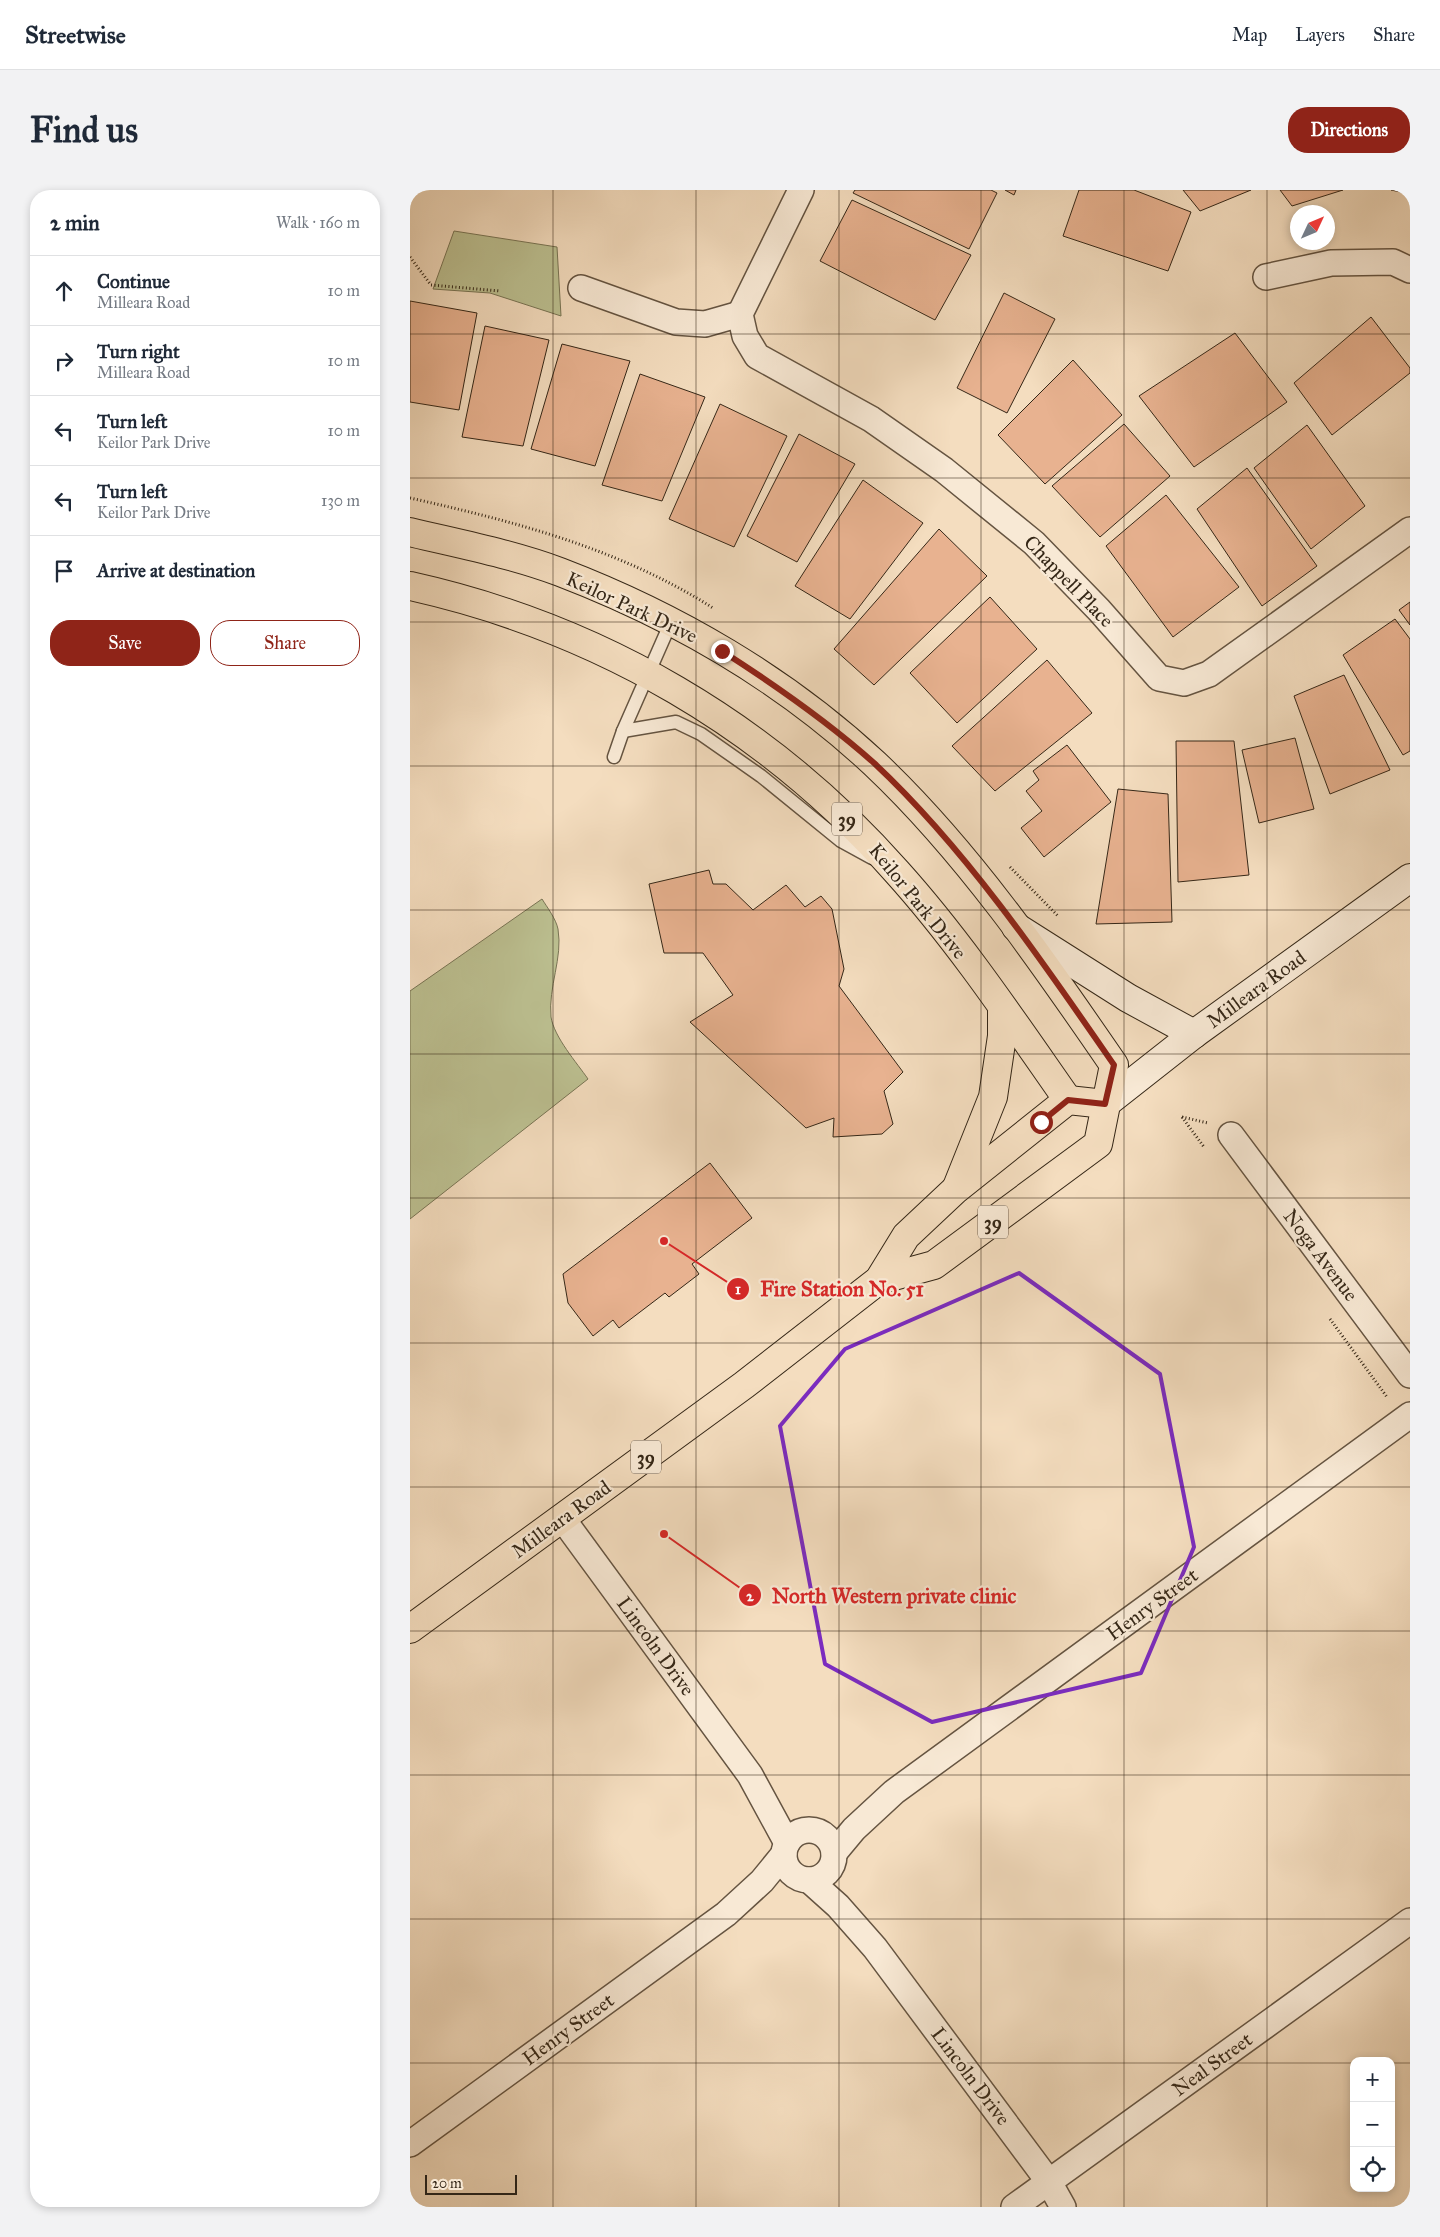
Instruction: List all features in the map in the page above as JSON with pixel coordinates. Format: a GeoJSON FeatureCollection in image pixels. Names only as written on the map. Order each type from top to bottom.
{"type":"FeatureCollection","features":[{"type":"Feature","properties":{"kind":"main road","name":"Keilor Park Drive"},"geometry":{"type":"LineString","coordinates":[[410,532],[514,557],[560,572],[672,622],[756,672],[846,739],[925,815],[1013,925],[1114,1065],[1105,1104]]}},
{"type":"Feature","properties":{"kind":"main road","name":"Keilor Park Drive"},"geometry":{"type":"LineString","coordinates":[[410,586],[522,617],[596,647],[650,674],[702,705],[786,764],[862,833],[898,872],[1068,1100]]}},
{"type":"Feature","properties":{"kind":"main road","name":"Milleara Road"},"geometry":{"type":"LineString","coordinates":[[879,1280],[934,1266],[1098,1144],[1105,1104],[1194,1034],[1410,878]]}},
{"type":"Feature","properties":{"kind":"main road"},"geometry":{"type":"LineString","coordinates":[[1013,925],[1128,998],[1194,1034]]}},
{"type":"Feature","properties":{"kind":"main road","name":"39"},"geometry":{"type":"LineString","coordinates":[[956,1190],[993,1096],[1002,1036],[1002,1009]]}},
{"type":"Feature","properties":{"kind":"main road"},"geometry":{"type":"LineString","coordinates":[[1068,1100],[1105,1104]]}},
{"type":"Feature","properties":{"kind":"main road","name":"Milleara Road"},"geometry":{"type":"LineString","coordinates":[[410,1629],[744,1385],[879,1280],[906,1236],[956,1190],[1068,1100]]}},
{"type":"Feature","properties":{"kind":"street"},"geometry":{"type":"LineString","coordinates":[[582,288],[676,322],[705,324],[740,314],[800,190]]}},
{"type":"Feature","properties":{"kind":"street"},"geometry":{"type":"LineString","coordinates":[[1266,277],[1331,263],[1393,262],[1410,270]]}},
{"type":"Feature","properties":{"kind":"street","name":"Chappell Place"},"geometry":{"type":"LineString","coordinates":[[740,314],[745,336],[757,356],[872,419],[944,470],[1034,543],[1099,610],[1159,678],[1184,683],[1208,674],[1410,530]]}},
{"type":"Feature","properties":{"kind":"street","name":"Noga Avenue"},"geometry":{"type":"LineString","coordinates":[[1231,1135],[1410,1376]]}},
{"type":"Feature","properties":{"kind":"street","name":"Henry Street"},"geometry":{"type":"LineString","coordinates":[[833,1857],[854,1829],[894,1792],[1410,1415]]}},
{"type":"Feature","properties":{"kind":"street","name":"Lincoln Drive"},"geometry":{"type":"LineString","coordinates":[[562,1518],[799,1840]]}},
{"type":"Feature","properties":{"kind":"street","name":"Henry Street"},"geometry":{"type":"LineString","coordinates":[[410,2144],[726,1914],[762,1881],[799,1840],[894,1792]]}},
{"type":"Feature","properties":{"kind":"street"},"geometry":{"type":"LineString","coordinates":[[827,1837],[833,1857],[824,1874],[805,1879],[789,1869],[799,1840],[827,1837]]}},
{"type":"Feature","properties":{"kind":"street","name":"Lincoln Drive"},"geometry":{"type":"LineString","coordinates":[[833,1857],[847,1899],[875,1948]]}},
{"type":"Feature","properties":{"kind":"street","name":"Lincoln Drive"},"geometry":{"type":"LineString","coordinates":[[805,1879],[838,1906],[875,1948],[1049,2182],[1063,2207]]}},
{"type":"Feature","properties":{"kind":"street","name":"Henry Street"},"geometry":{"type":"LineString","coordinates":[[726,1914],[770,1890],[805,1879]]}},
{"type":"Feature","properties":{"kind":"street","name":"Neal Street"},"geometry":{"type":"LineString","coordinates":[[1014,2207],[1410,1921]]}},
{"type":"Feature","properties":{"kind":"lane"},"geometry":{"type":"LineString","coordinates":[[614,757],[623,731],[672,622]]}},
{"type":"Feature","properties":{"kind":"lane"},"geometry":{"type":"LineString","coordinates":[[623,731],[676,722],[701,734],[761,776],[841,841],[898,872]]}},
{"type":"Feature","properties":{"kind":"path"},"geometry":{"type":"LineString","coordinates":[[410,257],[431,285],[500,290]]}},
{"type":"Feature","properties":{"kind":"highlighted area"},"geometry":{"type":"Polygon","coordinates":[[[1019,1273],[1160,1374],[1194,1547],[1141,1673],[932,1722],[825,1664],[780,1426],[845,1349],[1019,1273]]]}},
{"type":"Feature","properties":{"kind":"green space"},"geometry":{"type":"Polygon","coordinates":[[[454,231],[557,247],[561,316],[490,293],[433,289],[454,231]]]}},
{"type":"Feature","properties":{"kind":"green space"},"geometry":{"type":"Polygon","coordinates":[[[542,899],[555,921],[559,940],[551,1006],[553,1025],[572,1058],[588,1079],[410,1219],[410,991],[542,899]]]}},
{"type":"Feature","properties":{"kind":"building"},"geometry":{"type":"Polygon","coordinates":[[[855,190],[991,190],[997,193],[969,249],[853,193],[855,190]]]}},
{"type":"Feature","properties":{"kind":"building"},"geometry":{"type":"Polygon","coordinates":[[[1005,190],[1016,190],[1014,195],[1005,190]]]}},
{"type":"Feature","properties":{"kind":"building"},"geometry":{"type":"Polygon","coordinates":[[[1079,190],[1134,190],[1191,212],[1168,271],[1063,236],[1079,190]]]}},
{"type":"Feature","properties":{"kind":"building"},"geometry":{"type":"Polygon","coordinates":[[[1183,190],[1251,190],[1200,211],[1183,190]]]}},
{"type":"Feature","properties":{"kind":"building"},"geometry":{"type":"Polygon","coordinates":[[[1280,190],[1343,190],[1295,205],[1291,205],[1280,190]]]}},
{"type":"Feature","properties":{"kind":"building"},"geometry":{"type":"Polygon","coordinates":[[[1391,190],[1410,190],[1410,194],[1391,190]]]}},
{"type":"Feature","properties":{"kind":"building"},"geometry":{"type":"Polygon","coordinates":[[[852,200],[971,255],[935,320],[820,261],[852,200]]]}},
{"type":"Feature","properties":{"kind":"building"},"geometry":{"type":"Polygon","coordinates":[[[1004,293],[1055,319],[1007,413],[957,388],[1004,293]]]}},
{"type":"Feature","properties":{"kind":"building"},"geometry":{"type":"Polygon","coordinates":[[[410,301],[477,313],[459,410],[410,402],[410,301]]]}},
{"type":"Feature","properties":{"kind":"building"},"geometry":{"type":"Polygon","coordinates":[[[1371,317],[1410,368],[1410,373],[1332,435],[1294,383],[1371,317]]]}},
{"type":"Feature","properties":{"kind":"building"},"geometry":{"type":"Polygon","coordinates":[[[485,326],[549,340],[523,446],[462,437],[485,326]]]}},
{"type":"Feature","properties":{"kind":"building"},"geometry":{"type":"Polygon","coordinates":[[[1235,333],[1287,402],[1194,467],[1139,396],[1235,333]]]}},
{"type":"Feature","properties":{"kind":"building"},"geometry":{"type":"Polygon","coordinates":[[[562,344],[630,361],[595,466],[531,449],[562,344]]]}},
{"type":"Feature","properties":{"kind":"building"},"geometry":{"type":"Polygon","coordinates":[[[1073,360],[1122,415],[1045,484],[998,435],[1073,360]]]}},
{"type":"Feature","properties":{"kind":"building"},"geometry":{"type":"Polygon","coordinates":[[[640,374],[705,397],[662,501],[602,485],[640,374]]]}},
{"type":"Feature","properties":{"kind":"building"},"geometry":{"type":"Polygon","coordinates":[[[720,404],[787,436],[734,547],[669,519],[720,404]]]}},
{"type":"Feature","properties":{"kind":"building"},"geometry":{"type":"Polygon","coordinates":[[[1124,424],[1170,476],[1100,537],[1052,486],[1124,424]]]}},
{"type":"Feature","properties":{"kind":"building"},"geometry":{"type":"Polygon","coordinates":[[[1307,425],[1365,506],[1311,549],[1254,468],[1307,425]]]}},
{"type":"Feature","properties":{"kind":"building"},"geometry":{"type":"Polygon","coordinates":[[[799,434],[855,464],[797,562],[747,536],[799,434]]]}},
{"type":"Feature","properties":{"kind":"building"},"geometry":{"type":"Polygon","coordinates":[[[1247,468],[1317,566],[1262,606],[1197,509],[1247,468]]]}},
{"type":"Feature","properties":{"kind":"building"},"geometry":{"type":"Polygon","coordinates":[[[863,480],[923,523],[850,619],[795,586],[863,480]]]}},
{"type":"Feature","properties":{"kind":"building"},"geometry":{"type":"Polygon","coordinates":[[[1166,495],[1239,587],[1173,637],[1106,546],[1166,495]]]}},
{"type":"Feature","properties":{"kind":"building"},"geometry":{"type":"Polygon","coordinates":[[[939,529],[987,576],[874,685],[834,649],[939,529]]]}},
{"type":"Feature","properties":{"kind":"building"},"geometry":{"type":"Polygon","coordinates":[[[990,597],[1037,649],[957,723],[910,673],[990,597]]]}},
{"type":"Feature","properties":{"kind":"building"},"geometry":{"type":"Polygon","coordinates":[[[1410,602],[1410,625],[1399,610],[1410,602]]]}},
{"type":"Feature","properties":{"kind":"building"},"geometry":{"type":"Polygon","coordinates":[[[1395,619],[1410,639],[1410,751],[1403,755],[1343,655],[1395,619]]]}},
{"type":"Feature","properties":{"kind":"building"},"geometry":{"type":"Polygon","coordinates":[[[1047,660],[1092,713],[995,791],[952,746],[1047,660]]]}},
{"type":"Feature","properties":{"kind":"building"},"geometry":{"type":"Polygon","coordinates":[[[1344,675],[1390,770],[1330,794],[1294,696],[1344,675]]]}},
{"type":"Feature","properties":{"kind":"building"},"geometry":{"type":"Polygon","coordinates":[[[1295,738],[1314,809],[1259,823],[1242,750],[1295,738]]]}},
{"type":"Feature","properties":{"kind":"building"},"geometry":{"type":"Polygon","coordinates":[[[1176,741],[1234,741],[1249,875],[1178,882],[1176,741]]]}},
{"type":"Feature","properties":{"kind":"building"},"geometry":{"type":"Polygon","coordinates":[[[1067,745],[1111,802],[1044,857],[1021,828],[1042,811],[1026,791],[1039,780],[1033,771],[1067,745]]]}},
{"type":"Feature","properties":{"kind":"building"},"geometry":{"type":"Polygon","coordinates":[[[1118,789],[1168,794],[1172,922],[1096,924],[1118,789]]]}},
{"type":"Feature","properties":{"kind":"building"},"geometry":{"type":"Polygon","coordinates":[[[709,870],[713,884],[726,884],[753,910],[786,885],[805,907],[821,896],[832,909],[844,969],[839,986],[903,1072],[884,1091],[893,1124],[882,1134],[833,1137],[834,1118],[806,1128],[690,1022],[733,995],[703,953],[664,953],[649,884],[709,870]]]}},
{"type":"Feature","properties":{"kind":"building"},"geometry":{"type":"Polygon","coordinates":[[[710,1163],[752,1218],[692,1264],[699,1274],[669,1297],[665,1293],[619,1328],[613,1320],[593,1336],[568,1303],[563,1274],[710,1163]]]}},
{"type":"Feature","properties":{"kind":"place","name":"Fire Station No. 51"},"geometry":{"type":"Point","coordinates":[664,1241]}},
{"type":"Feature","properties":{"kind":"place","name":"North Western private clinic"},"geometry":{"type":"Point","coordinates":[664,1534]}},
{"type":"Feature","properties":{"kind":"route"},"geometry":{"type":"LineString","coordinates":[[722,651],[796,700],[839,733],[874,764],[925,815],[1013,925],[1114,1065],[1105,1104],[1068,1100],[1041,1122]]}}]}
